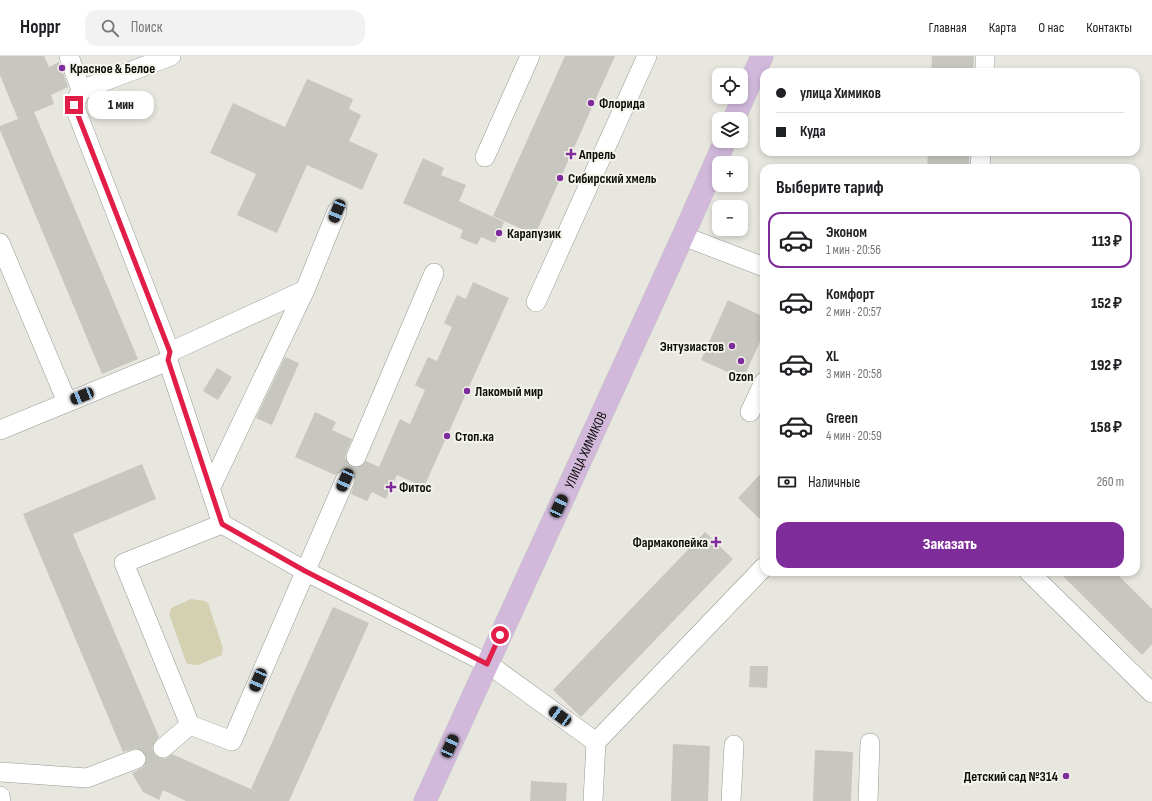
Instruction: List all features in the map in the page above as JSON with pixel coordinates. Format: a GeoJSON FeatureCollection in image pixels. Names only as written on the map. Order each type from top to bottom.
{"type":"FeatureCollection","features":[{"type":"Feature","properties":{"kind":"main road"},"geometry":{"type":"LineString","coordinates":[[737,112],[762,56]]}},
{"type":"Feature","properties":{"kind":"main road","name":"УЛИЦА ХИМИКОВ"},"geometry":{"type":"LineString","coordinates":[[425,801],[684,236],[722,148]]}},
{"type":"Feature","properties":{"kind":"lane"},"geometry":{"type":"LineString","coordinates":[[69,56],[81,90]]}},
{"type":"Feature","properties":{"kind":"lane"},"geometry":{"type":"LineString","coordinates":[[170,56],[81,90],[74,105],[169,356],[222,524],[305,571],[487,664],[596,742]]}},
{"type":"Feature","properties":{"kind":"lane"},"geometry":{"type":"LineString","coordinates":[[485,157],[530,56]]}},
{"type":"Feature","properties":{"kind":"lane"},"geometry":{"type":"LineString","coordinates":[[536,302],[647,56]]}},
{"type":"Feature","properties":{"kind":"lane"},"geometry":{"type":"LineString","coordinates":[[985,68],[986,56]]}},
{"type":"Feature","properties":{"kind":"lane"},"geometry":{"type":"LineString","coordinates":[[210,489],[304,290],[337,211]]}},
{"type":"Feature","properties":{"kind":"lane"},"geometry":{"type":"LineString","coordinates":[[684,236],[760,265]]}},
{"type":"Feature","properties":{"kind":"lane"},"geometry":{"type":"LineString","coordinates":[[0,243],[67,402]]}},
{"type":"Feature","properties":{"kind":"lane"},"geometry":{"type":"LineString","coordinates":[[356,457],[434,273]]}},
{"type":"Feature","properties":{"kind":"lane"},"geometry":{"type":"LineString","coordinates":[[0,430],[67,402],[169,356],[304,290]]}},
{"type":"Feature","properties":{"kind":"lane"},"geometry":{"type":"LineString","coordinates":[[750,412],[760,391]]}},
{"type":"Feature","properties":{"kind":"lane"},"geometry":{"type":"LineString","coordinates":[[222,524],[124,563],[190,725],[232,741],[345,480]]}},
{"type":"Feature","properties":{"kind":"lane"},"geometry":{"type":"LineString","coordinates":[[593,801],[596,742],[760,571]]}},
{"type":"Feature","properties":{"kind":"lane"},"geometry":{"type":"LineString","coordinates":[[1033,576],[1152,692]]}},
{"type":"Feature","properties":{"kind":"lane"},"geometry":{"type":"LineString","coordinates":[[163,748],[190,725]]}},
{"type":"Feature","properties":{"kind":"lane"},"geometry":{"type":"LineString","coordinates":[[868,801],[870,743]]}},
{"type":"Feature","properties":{"kind":"lane"},"geometry":{"type":"LineString","coordinates":[[731,801],[734,745]]}},
{"type":"Feature","properties":{"kind":"lane"},"geometry":{"type":"LineString","coordinates":[[0,772],[87,778],[136,759]]}},
{"type":"Feature","properties":{"kind":"lane"},"geometry":{"type":"LineString","coordinates":[[0,796],[1,801]]}},
{"type":"Feature","properties":{"kind":"shaded area"},"geometry":{"type":"Polygon","coordinates":[[[191,599],[205,601],[208,603],[223,648],[222,655],[198,665],[188,664],[186,662],[169,614],[171,608],[191,599]]]}},
{"type":"Feature","properties":{"kind":"building"},"geometry":{"type":"Polygon","coordinates":[[[0,56],[44,56],[49,67],[59,62],[68,87],[51,95],[54,104],[34,112],[138,359],[102,374],[0,130],[0,126],[18,119],[0,75],[0,56]]]}},
{"type":"Feature","properties":{"kind":"building"},"geometry":{"type":"Polygon","coordinates":[[[565,56],[615,56],[535,235],[493,216],[565,56]]]}},
{"type":"Feature","properties":{"kind":"building"},"geometry":{"type":"Polygon","coordinates":[[[932,56],[974,56],[973,68],[931,68],[932,56]]]}},
{"type":"Feature","properties":{"kind":"building"},"geometry":{"type":"Polygon","coordinates":[[[307,79],[353,99],[349,109],[361,115],[349,141],[378,154],[362,190],[307,165],[277,233],[237,215],[256,174],[210,153],[233,103],[285,127],[307,79]]]}},
{"type":"Feature","properties":{"kind":"building"},"geometry":{"type":"Polygon","coordinates":[[[928,156],[969,156],[969,164],[927,164],[928,156]]]}},
{"type":"Feature","properties":{"kind":"building"},"geometry":{"type":"Polygon","coordinates":[[[423,158],[444,168],[441,175],[466,185],[459,201],[504,222],[495,243],[481,237],[477,245],[460,238],[463,230],[403,203],[423,158]]]}},
{"type":"Feature","properties":{"kind":"building"},"geometry":{"type":"Polygon","coordinates":[[[473,282],[509,298],[424,487],[397,475],[386,499],[372,492],[367,501],[351,494],[356,479],[350,470],[343,469],[335,475],[295,457],[315,412],[336,422],[332,430],[352,439],[346,453],[345,459],[347,464],[358,468],[366,461],[379,467],[400,419],[410,424],[425,390],[415,385],[428,357],[437,361],[452,327],[444,323],[457,295],[466,299],[473,282]]]}},
{"type":"Feature","properties":{"kind":"building","name":"Энтузиастов"},"geometry":{"type":"Polygon","coordinates":[[[728,300],[760,315],[760,342],[743,379],[701,360],[728,300]]]}},
{"type":"Feature","properties":{"kind":"building"},"geometry":{"type":"Polygon","coordinates":[[[285,357],[299,363],[272,425],[256,418],[285,357]]]}},
{"type":"Feature","properties":{"kind":"building"},"geometry":{"type":"Polygon","coordinates":[[[217,368],[232,377],[218,400],[203,391],[217,368]]]}},
{"type":"Feature","properties":{"kind":"building"},"geometry":{"type":"Polygon","coordinates":[[[142,464],[156,499],[73,534],[159,737],[153,745],[152,750],[155,755],[165,759],[172,754],[266,796],[251,789],[333,607],[369,623],[289,801],[186,801],[163,790],[159,800],[143,792],[132,773],[145,766],[147,760],[146,755],[143,750],[137,748],[123,752],[23,514],[142,464]]]}},
{"type":"Feature","properties":{"kind":"building"},"geometry":{"type":"Polygon","coordinates":[[[760,474],[760,519],[738,498],[760,474]]]}},
{"type":"Feature","properties":{"kind":"building"},"geometry":{"type":"Polygon","coordinates":[[[705,532],[733,559],[581,717],[553,690],[705,532]]]}},
{"type":"Feature","properties":{"kind":"building"},"geometry":{"type":"Polygon","coordinates":[[[1063,576],[1119,576],[1152,609],[1152,644],[1142,655],[1063,576]]]}},
{"type":"Feature","properties":{"kind":"building"},"geometry":{"type":"Polygon","coordinates":[[[750,666],[768,666],[767,688],[749,687],[750,666]]]}},
{"type":"Feature","properties":{"kind":"building"},"geometry":{"type":"Polygon","coordinates":[[[673,744],[710,746],[708,801],[671,801],[673,744]]]}},
{"type":"Feature","properties":{"kind":"building"},"geometry":{"type":"Polygon","coordinates":[[[815,750],[853,752],[851,801],[813,801],[815,750]]]}},
{"type":"Feature","properties":{"kind":"building"},"geometry":{"type":"Polygon","coordinates":[[[531,781],[567,783],[566,801],[530,801],[531,781]]]}},
{"type":"Feature","properties":{"kind":"tunnel"},"geometry":{"type":"LineString","coordinates":[[345,480],[356,457]]}},
{"type":"Feature","properties":{"kind":"tunnel"},"geometry":{"type":"LineString","coordinates":[[136,759],[163,748]]}},
{"type":"Feature","properties":{"kind":"place","name":"Красное & Белое"},"geometry":{"type":"Point","coordinates":[62,68]}},
{"type":"Feature","properties":{"kind":"place","name":"Флорида"},"geometry":{"type":"Point","coordinates":[591,103]}},
{"type":"Feature","properties":{"kind":"place","name":"Апрель"},"geometry":{"type":"Point","coordinates":[571,154]}},
{"type":"Feature","properties":{"kind":"place","name":"Сибирский хмель"},"geometry":{"type":"Point","coordinates":[560,178]}},
{"type":"Feature","properties":{"kind":"place","name":"Карапузик"},"geometry":{"type":"Point","coordinates":[499,233]}},
{"type":"Feature","properties":{"kind":"place","name":"Энтузиастов"},"geometry":{"type":"Point","coordinates":[732,346]}},
{"type":"Feature","properties":{"kind":"place","name":"Ozon"},"geometry":{"type":"Point","coordinates":[741,361]}},
{"type":"Feature","properties":{"kind":"place","name":"Лакомый мир"},"geometry":{"type":"Point","coordinates":[467,391]}},
{"type":"Feature","properties":{"kind":"place","name":"Стоп.ка"},"geometry":{"type":"Point","coordinates":[447,436]}},
{"type":"Feature","properties":{"kind":"place","name":"Фитос"},"geometry":{"type":"Point","coordinates":[391,487]}},
{"type":"Feature","properties":{"kind":"place","name":"Фармакопейка"},"geometry":{"type":"Point","coordinates":[716,542]}},
{"type":"Feature","properties":{"kind":"place","name":"Детский сад №314"},"geometry":{"type":"Point","coordinates":[1066,776]}},
{"type":"Feature","properties":{"kind":"route"},"geometry":{"type":"LineString","coordinates":[[74,105],[170,352],[168,360],[222,524],[305,571],[487,664],[500,635]]}}]}
